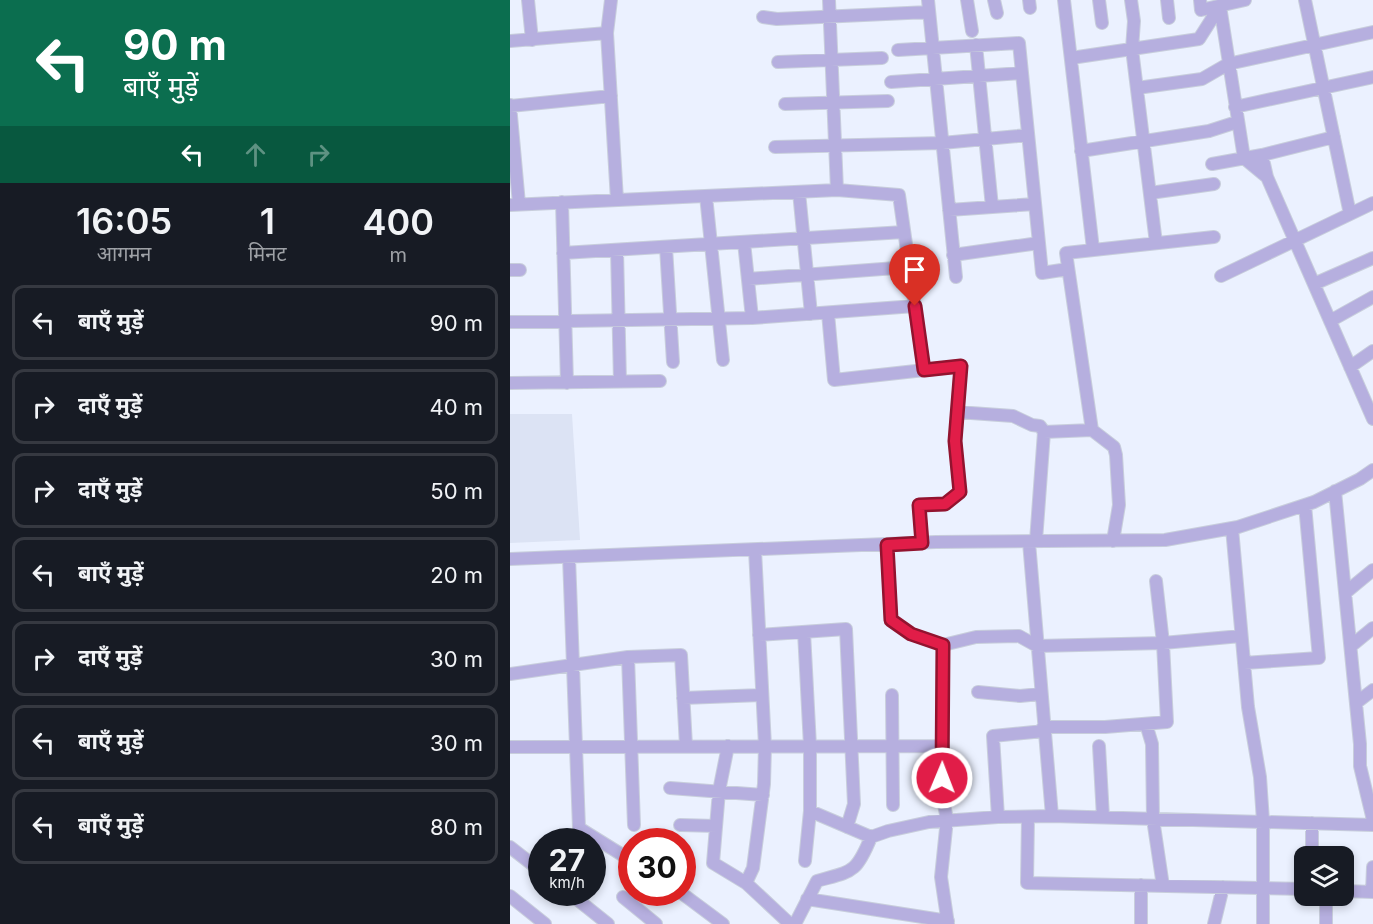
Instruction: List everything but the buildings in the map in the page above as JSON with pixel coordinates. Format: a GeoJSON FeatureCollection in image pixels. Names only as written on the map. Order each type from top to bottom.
{"type":"FeatureCollection","features":[{"type":"Feature","properties":{"kind":"street"},"geometry":{"type":"LineString","coordinates":[[528,0],[532,40]]}},
{"type":"Feature","properties":{"kind":"street"},"geometry":{"type":"LineString","coordinates":[[611,0],[607,33],[617,200]]}},
{"type":"Feature","properties":{"kind":"street"},"geometry":{"type":"LineString","coordinates":[[828,0],[837,190]]}},
{"type":"Feature","properties":{"kind":"street"},"geometry":{"type":"LineString","coordinates":[[967,0],[972,31]]}},
{"type":"Feature","properties":{"kind":"street"},"geometry":{"type":"LineString","coordinates":[[994,0],[997,13]]}},
{"type":"Feature","properties":{"kind":"street"},"geometry":{"type":"LineString","coordinates":[[1064,0],[1093,249]]}},
{"type":"Feature","properties":{"kind":"street"},"geometry":{"type":"LineString","coordinates":[[1099,0],[1102,23]]}},
{"type":"Feature","properties":{"kind":"street"},"geometry":{"type":"LineString","coordinates":[[1131,0],[1134,21],[1132,49],[1156,243]]}},
{"type":"Feature","properties":{"kind":"street"},"geometry":{"type":"LineString","coordinates":[[1167,0],[1169,18]]}},
{"type":"Feature","properties":{"kind":"street"},"geometry":{"type":"LineString","coordinates":[[1200,0],[1201,10],[1245,0]]}},
{"type":"Feature","properties":{"kind":"street"},"geometry":{"type":"LineString","coordinates":[[1305,0],[1350,214]]}},
{"type":"Feature","properties":{"kind":"street"},"geometry":{"type":"LineString","coordinates":[[763,17],[777,19],[829,17],[928,6],[956,277]]}},
{"type":"Feature","properties":{"kind":"street"},"geometry":{"type":"LineString","coordinates":[[1071,58],[1199,39],[1220,6]]}},
{"type":"Feature","properties":{"kind":"street"},"geometry":{"type":"LineString","coordinates":[[1220,6],[1244,158],[1267,177]]}},
{"type":"Feature","properties":{"kind":"street"},"geometry":{"type":"LineString","coordinates":[[1137,88],[1202,79],[1228,64],[1373,32]]}},
{"type":"Feature","properties":{"kind":"street"},"geometry":{"type":"LineString","coordinates":[[510,41],[607,33]]}},
{"type":"Feature","properties":{"kind":"street"},"geometry":{"type":"LineString","coordinates":[[898,50],[1019,43],[1042,273],[1068,269]]}},
{"type":"Feature","properties":{"kind":"street"},"geometry":{"type":"LineString","coordinates":[[976,45],[992,207]]}},
{"type":"Feature","properties":{"kind":"street"},"geometry":{"type":"LineString","coordinates":[[778,62],[882,58]]}},
{"type":"Feature","properties":{"kind":"street"},"geometry":{"type":"LineString","coordinates":[[891,82],[1022,73]]}},
{"type":"Feature","properties":{"kind":"street"},"geometry":{"type":"LineString","coordinates":[[1235,107],[1373,77]]}},
{"type":"Feature","properties":{"kind":"street"},"geometry":{"type":"LineString","coordinates":[[610,96],[510,105],[514,204],[837,190],[899,195],[924,370]]}},
{"type":"Feature","properties":{"kind":"street"},"geometry":{"type":"LineString","coordinates":[[784,104],[888,101]]}},
{"type":"Feature","properties":{"kind":"street"},"geometry":{"type":"LineString","coordinates":[[1081,151],[1209,131],[1238,122]]}},
{"type":"Feature","properties":{"kind":"street"},"geometry":{"type":"LineString","coordinates":[[775,147],[942,143],[1028,135]]}},
{"type":"Feature","properties":{"kind":"street"},"geometry":{"type":"LineString","coordinates":[[1212,164],[1262,155],[1334,136]]}},
{"type":"Feature","properties":{"kind":"street"},"geometry":{"type":"LineString","coordinates":[[1262,155],[1267,177],[1373,420]]}},
{"type":"Feature","properties":{"kind":"street"},"geometry":{"type":"LineString","coordinates":[[1150,193],[1214,184]]}},
{"type":"Feature","properties":{"kind":"street"},"geometry":{"type":"LineString","coordinates":[[799,192],[811,314]]}},
{"type":"Feature","properties":{"kind":"street"},"geometry":{"type":"LineString","coordinates":[[706,196],[723,360]]}},
{"type":"Feature","properties":{"kind":"street"},"geometry":{"type":"LineString","coordinates":[[562,202],[567,382]]}},
{"type":"Feature","properties":{"kind":"street"},"geometry":{"type":"LineString","coordinates":[[1221,276],[1373,203]]}},
{"type":"Feature","properties":{"kind":"street"},"geometry":{"type":"LineString","coordinates":[[949,210],[1035,204]]}},
{"type":"Feature","properties":{"kind":"street"},"geometry":{"type":"LineString","coordinates":[[563,253],[904,232]]}},
{"type":"Feature","properties":{"kind":"street"},"geometry":{"type":"LineString","coordinates":[[1092,430],[1066,252],[1214,237]]}},
{"type":"Feature","properties":{"kind":"street"},"geometry":{"type":"LineString","coordinates":[[744,242],[752,318]]}},
{"type":"Feature","properties":{"kind":"street"},"geometry":{"type":"LineString","coordinates":[[953,255],[1039,243]]}},
{"type":"Feature","properties":{"kind":"street"},"geometry":{"type":"LineString","coordinates":[[666,247],[674,362]]}},
{"type":"Feature","properties":{"kind":"street"},"geometry":{"type":"LineString","coordinates":[[617,250],[620,382]]}},
{"type":"Feature","properties":{"kind":"street"},"geometry":{"type":"LineString","coordinates":[[1314,284],[1373,258]]}},
{"type":"Feature","properties":{"kind":"street"},"geometry":{"type":"LineString","coordinates":[[748,279],[909,267]]}},
{"type":"Feature","properties":{"kind":"street"},"geometry":{"type":"LineString","coordinates":[[1330,321],[1373,297]]}},
{"type":"Feature","properties":{"kind":"street"},"geometry":{"type":"LineString","coordinates":[[510,322],[752,318],[915,306]]}},
{"type":"Feature","properties":{"kind":"street"},"geometry":{"type":"LineString","coordinates":[[828,313],[834,380],[961,366],[955,441],[960,492],[945,504],[919,505],[922,543]]}},
{"type":"Feature","properties":{"kind":"street"},"geometry":{"type":"LineString","coordinates":[[1350,367],[1373,351]]}},
{"type":"Feature","properties":{"kind":"street"},"geometry":{"type":"LineString","coordinates":[[510,383],[660,381]]}},
{"type":"Feature","properties":{"kind":"street"},"geometry":{"type":"LineString","coordinates":[[957,412],[1013,416],[1032,425],[1040,426],[1044,432],[1033,542],[1037,646],[1052,816]]}},
{"type":"Feature","properties":{"kind":"street"},"geometry":{"type":"LineString","coordinates":[[1044,432],[1092,430],[1114,447],[1119,505],[1113,541]]}},
{"type":"Feature","properties":{"kind":"street"},"geometry":{"type":"LineString","coordinates":[[510,559],[922,543],[1165,540],[1232,528],[1305,505],[1373,470]]}},
{"type":"Feature","properties":{"kind":"street"},"geometry":{"type":"LineString","coordinates":[[810,810],[870,837],[947,819],[998,817],[1052,816],[1312,823],[1373,822],[1360,766],[1360,744],[1335,491]]}},
{"type":"Feature","properties":{"kind":"street"},"geometry":{"type":"LineString","coordinates":[[1244,663],[1319,658],[1305,505]]}},
{"type":"Feature","properties":{"kind":"street"},"geometry":{"type":"LineString","coordinates":[[1232,528],[1248,707],[1260,777],[1263,821],[1263,924]]}},
{"type":"Feature","properties":{"kind":"street"},"geometry":{"type":"LineString","coordinates":[[887,545],[891,620],[911,634],[943,645],[976,637],[1019,636],[1037,646],[1163,643],[1241,636]]}},
{"type":"Feature","properties":{"kind":"street"},"geometry":{"type":"LineString","coordinates":[[747,883],[753,868],[763,795],[765,746],[755,550]]}},
{"type":"Feature","properties":{"kind":"street"},"geometry":{"type":"LineString","coordinates":[[569,557],[579,828],[618,852]]}},
{"type":"Feature","properties":{"kind":"street"},"geometry":{"type":"LineString","coordinates":[[1345,593],[1373,570]]}},
{"type":"Feature","properties":{"kind":"street"},"geometry":{"type":"LineString","coordinates":[[998,817],[993,736],[1044,729],[1167,722],[1163,643],[1156,582]]}},
{"type":"Feature","properties":{"kind":"street"},"geometry":{"type":"LineString","coordinates":[[1351,646],[1373,628]]}},
{"type":"Feature","properties":{"kind":"street"},"geometry":{"type":"LineString","coordinates":[[759,635],[846,629],[854,804],[847,827]]}},
{"type":"Feature","properties":{"kind":"street"},"geometry":{"type":"LineString","coordinates":[[804,632],[810,746],[810,810],[805,861]]}},
{"type":"Feature","properties":{"kind":"street"},"geometry":{"type":"LineString","coordinates":[[807,899],[948,923],[942,877],[947,819],[942,795],[943,645]]}},
{"type":"Feature","properties":{"kind":"street"},"geometry":{"type":"LineString","coordinates":[[510,674],[628,657],[681,655],[686,746]]}},
{"type":"Feature","properties":{"kind":"street"},"geometry":{"type":"LineString","coordinates":[[628,657],[634,825]]}},
{"type":"Feature","properties":{"kind":"street"},"geometry":{"type":"LineString","coordinates":[[1356,703],[1373,690]]}},
{"type":"Feature","properties":{"kind":"street"},"geometry":{"type":"LineString","coordinates":[[978,692],[1020,696],[1040,694],[1041,698]]}},
{"type":"Feature","properties":{"kind":"street"},"geometry":{"type":"LineString","coordinates":[[683,698],[762,695]]}},
{"type":"Feature","properties":{"kind":"street"},"geometry":{"type":"LineString","coordinates":[[892,695],[893,805]]}},
{"type":"Feature","properties":{"kind":"street"},"geometry":{"type":"LineString","coordinates":[[1146,724],[1152,744],[1153,819],[1163,886]]}},
{"type":"Feature","properties":{"kind":"street"},"geometry":{"type":"LineString","coordinates":[[728,746],[719,791],[713,863],[747,883],[790,924]]}},
{"type":"Feature","properties":{"kind":"street"},"geometry":{"type":"LineString","coordinates":[[510,747],[943,746]]}},
{"type":"Feature","properties":{"kind":"street"},"geometry":{"type":"LineString","coordinates":[[1099,746],[1103,817]]}},
{"type":"Feature","properties":{"kind":"street"},"geometry":{"type":"LineString","coordinates":[[670,788],[763,795]]}},
{"type":"Feature","properties":{"kind":"street"},"geometry":{"type":"LineString","coordinates":[[1028,817],[1027,883],[1294,889]]}},
{"type":"Feature","properties":{"kind":"street"},"geometry":{"type":"LineString","coordinates":[[1312,823],[1312,846]]}},
{"type":"Feature","properties":{"kind":"street"},"geometry":{"type":"LineString","coordinates":[[680,825],[716,826]]}},
{"type":"Feature","properties":{"kind":"street"},"geometry":{"type":"LineString","coordinates":[[795,924],[817,881],[853,871],[862,860],[870,837]]}},
{"type":"Feature","properties":{"kind":"street"},"geometry":{"type":"LineString","coordinates":[[511,849],[528,862]]}},
{"type":"Feature","properties":{"kind":"street"},"geometry":{"type":"LineString","coordinates":[[1354,891],[1373,892],[1373,867]]}},
{"type":"Feature","properties":{"kind":"street"},"geometry":{"type":"LineString","coordinates":[[1141,885],[1142,924]]}},
{"type":"Feature","properties":{"kind":"street"},"geometry":{"type":"LineString","coordinates":[[1214,924],[1222,887]]}},
{"type":"Feature","properties":{"kind":"street"},"geometry":{"type":"LineString","coordinates":[[510,896],[545,924]]}},
{"type":"Feature","properties":{"kind":"street"},"geometry":{"type":"LineString","coordinates":[[696,904],[723,924]]}},
{"type":"Feature","properties":{"kind":"street"},"geometry":{"type":"LineString","coordinates":[[586,906],[608,924]]}},
{"type":"Feature","properties":{"kind":"street"},"geometry":{"type":"LineString","coordinates":[[634,906],[656,924]]}},
{"type":"Feature","properties":{"kind":"street"},"geometry":{"type":"LineString","coordinates":[[1326,906],[1326,924]]}},
{"type":"Feature","properties":{"kind":"shaded area"},"geometry":{"type":"Polygon","coordinates":[[[510,414],[572,414],[580,540],[510,543],[510,414]]]}},
{"type":"Feature","properties":{"kind":"route"},"geometry":{"type":"LineString","coordinates":[[915,306],[924,370],[961,366],[955,441],[960,492],[945,504],[919,505],[922,543],[887,545],[891,620],[911,634],[943,645],[942,778]]}}]}
